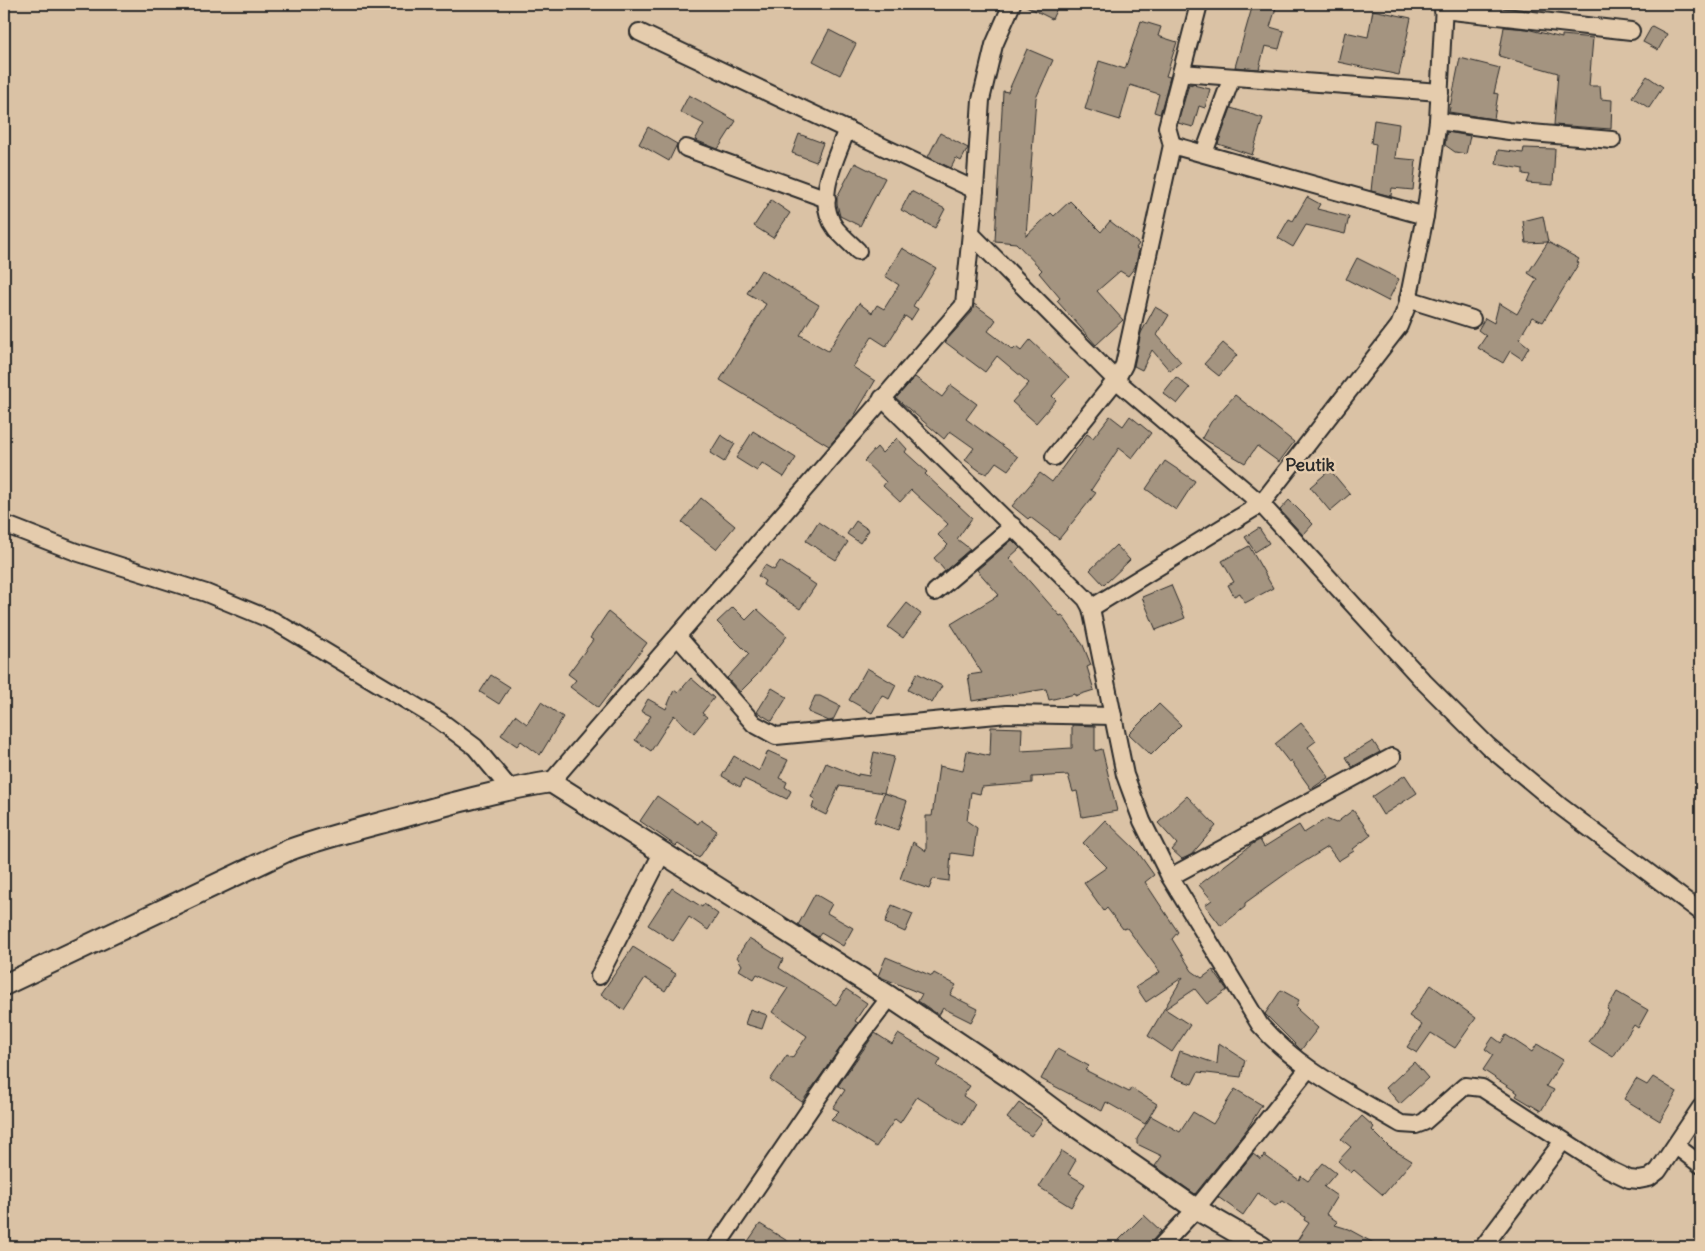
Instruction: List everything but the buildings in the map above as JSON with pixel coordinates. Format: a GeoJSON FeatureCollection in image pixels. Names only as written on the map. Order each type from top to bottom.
{"type":"FeatureCollection","features":[{"type":"Feature","properties":{"kind":"street"},"geometry":{"type":"LineString","coordinates":[[4,985],[289,850],[331,836],[510,789],[551,782],[964,304],[975,190],[978,127],[985,77],[994,45],[1012,4]]}},
{"type":"Feature","properties":{"kind":"street"},"geometry":{"type":"LineString","coordinates":[[1054,456],[1116,380],[1124,365],[1172,145],[1167,127],[1199,4]]}},
{"type":"Feature","properties":{"kind":"street"},"geometry":{"type":"LineString","coordinates":[[1091,608],[1261,504],[1395,332],[1405,313],[1425,216],[1438,121],[1444,7],[1631,31]]}},
{"type":"Feature","properties":{"kind":"street"},"geometry":{"type":"LineString","coordinates":[[639,32],[975,190]]}},
{"type":"Feature","properties":{"kind":"street"},"geometry":{"type":"LineString","coordinates":[[1181,73],[1440,92]]}},
{"type":"Feature","properties":{"kind":"street"},"geometry":{"type":"LineString","coordinates":[[1204,153],[1232,77]]}},
{"type":"Feature","properties":{"kind":"street"},"geometry":{"type":"LineString","coordinates":[[1438,121],[1509,131],[1612,140]]}},
{"type":"Feature","properties":{"kind":"street"},"geometry":{"type":"LineString","coordinates":[[847,130],[827,183],[826,199],[829,213],[836,228],[858,251]]}},
{"type":"Feature","properties":{"kind":"street"},"geometry":{"type":"LineString","coordinates":[[1172,145],[1425,216]]}},
{"type":"Feature","properties":{"kind":"street"},"geometry":{"type":"LineString","coordinates":[[686,148],[826,199]]}},
{"type":"Feature","properties":{"kind":"street"},"geometry":{"type":"LineString","coordinates":[[971,234],[1116,380],[1261,504],[1424,682],[1488,746],[1560,806],[1701,912]]}},
{"type":"Feature","properties":{"kind":"street"},"geometry":{"type":"LineString","coordinates":[[1408,298],[1472,319]]}},
{"type":"Feature","properties":{"kind":"street"},"geometry":{"type":"LineString","coordinates":[[882,398],[1081,592],[1091,608],[1113,716],[1133,800],[1170,877],[1260,1025],[1273,1040],[1308,1069],[1402,1124],[1416,1125],[1431,1117],[1460,1088],[1470,1085],[1477,1086],[1606,1168],[1634,1180],[1654,1174],[1676,1146],[1701,1107]]}},
{"type":"Feature","properties":{"kind":"street"},"geometry":{"type":"LineString","coordinates":[[4,524],[76,552],[206,593],[274,621],[439,720],[475,747],[510,789]]}},
{"type":"Feature","properties":{"kind":"street"},"geometry":{"type":"LineString","coordinates":[[935,592],[1013,526]]}},
{"type":"Feature","properties":{"kind":"street"},"geometry":{"type":"LineString","coordinates":[[678,637],[754,724],[776,736],[1007,714],[1113,716]]}},
{"type":"Feature","properties":{"kind":"street"},"geometry":{"type":"LineString","coordinates":[[1170,877],[1392,757]]}},
{"type":"Feature","properties":{"kind":"street"},"geometry":{"type":"LineString","coordinates":[[551,782],[890,997],[1018,1082],[1071,1123],[1196,1209],[1262,1247]]}},
{"type":"Feature","properties":{"kind":"street"},"geometry":{"type":"LineString","coordinates":[[599,976],[662,853]]}},
{"type":"Feature","properties":{"kind":"street"},"geometry":{"type":"LineString","coordinates":[[716,1247],[855,1044],[890,997]]}},
{"type":"Feature","properties":{"kind":"street"},"geometry":{"type":"LineString","coordinates":[[1160,1247],[1196,1209],[1308,1069]]}},
{"type":"Feature","properties":{"kind":"street"},"geometry":{"type":"LineString","coordinates":[[1484,1247],[1563,1141]]}},
{"type":"Feature","properties":{"kind":"street"},"geometry":{"type":"LineString","coordinates":[[1676,1146],[1701,1165]]}},
{"type":"Feature","properties":{"kind":"district","name":"Peutik"},"geometry":{"type":"Point","coordinates":[1310,464]}}]}
